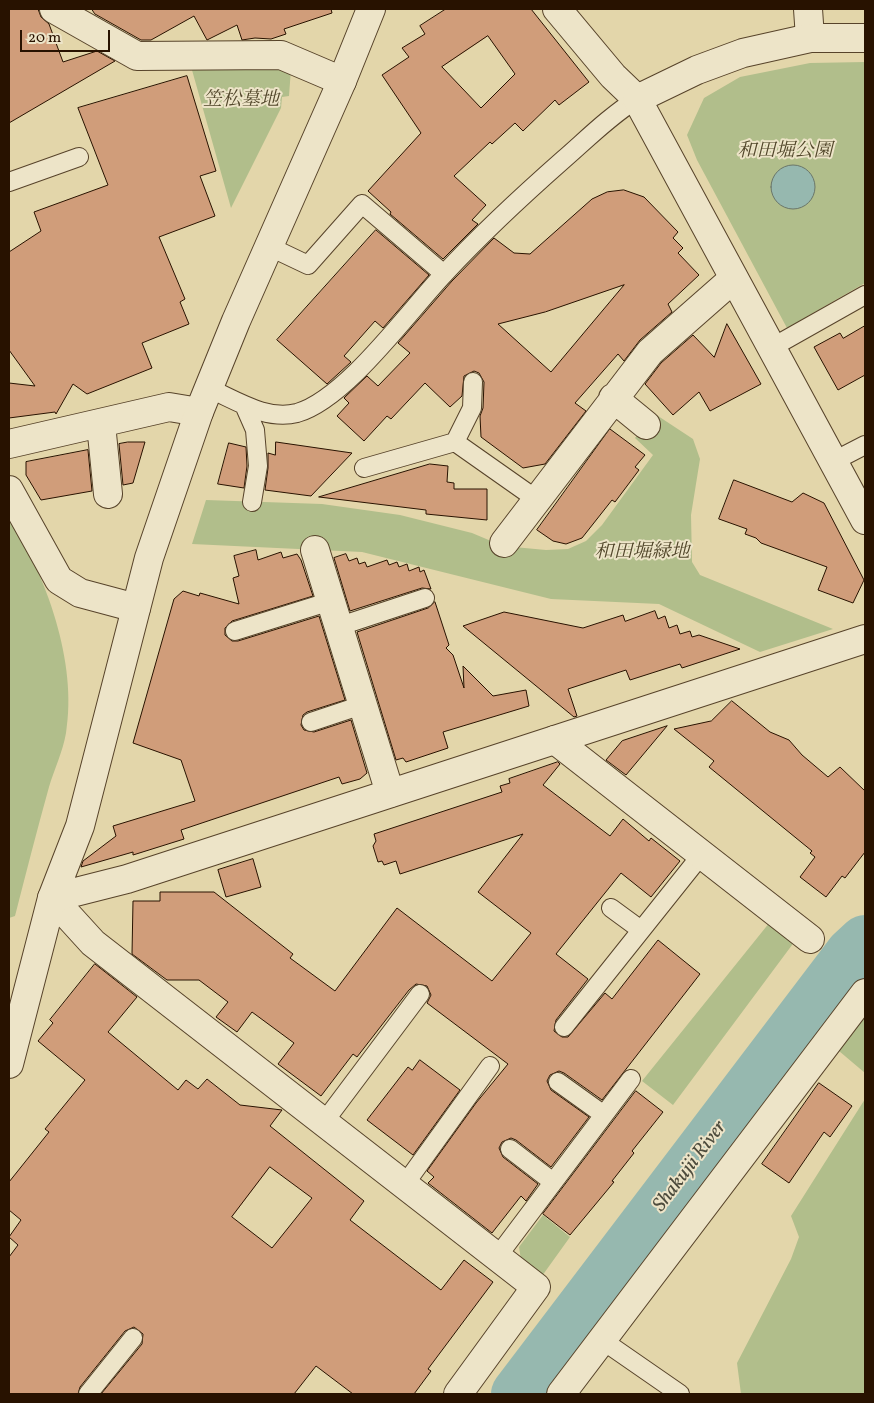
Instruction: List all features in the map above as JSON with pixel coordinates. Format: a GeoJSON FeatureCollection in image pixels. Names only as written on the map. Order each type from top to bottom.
{"type":"FeatureCollection","features":[{"type":"Feature","properties":{"kind":"street"},"geometry":{"type":"LineString","coordinates":[[54,9],[137,56],[282,55],[342,81]]}},
{"type":"Feature","properties":{"kind":"street"},"geometry":{"type":"LineString","coordinates":[[9,1064],[52,898],[80,826],[149,558],[203,400],[268,246],[342,81],[371,9]]}},
{"type":"Feature","properties":{"kind":"street"},"geometry":{"type":"LineString","coordinates":[[557,9],[613,76],[637,100],[733,280],[865,520]]}},
{"type":"Feature","properties":{"kind":"street"},"geometry":{"type":"LineString","coordinates":[[808,9],[810,38]]}},
{"type":"Feature","properties":{"kind":"street"},"geometry":{"type":"LineString","coordinates":[[637,100],[697,70],[743,53],[810,38],[865,38]]}},
{"type":"Feature","properties":{"kind":"street"},"geometry":{"type":"LineString","coordinates":[[504,543],[650,352],[733,280]]}},
{"type":"Feature","properties":{"kind":"street"},"geometry":{"type":"LineString","coordinates":[[613,398],[646,425]]}},
{"type":"Feature","properties":{"kind":"street"},"geometry":{"type":"LineString","coordinates":[[9,444],[203,400]]}},
{"type":"Feature","properties":{"kind":"street"},"geometry":{"type":"LineString","coordinates":[[101,424],[108,494]]}},
{"type":"Feature","properties":{"kind":"street"},"geometry":{"type":"LineString","coordinates":[[9,490],[59,580],[80,593],[136,608]]}},
{"type":"Feature","properties":{"kind":"street"},"geometry":{"type":"LineString","coordinates":[[315,550],[390,793]]}},
{"type":"Feature","properties":{"kind":"street"},"geometry":{"type":"LineString","coordinates":[[52,898],[127,879],[865,639]]}},
{"type":"Feature","properties":{"kind":"street"},"geometry":{"type":"LineString","coordinates":[[554,740],[810,939]]}},
{"type":"Feature","properties":{"kind":"street"},"geometry":{"type":"LineString","coordinates":[[52,898],[93,943],[536,1287],[458,1394]]}},
{"type":"Feature","properties":{"kind":"street"},"geometry":{"type":"LineString","coordinates":[[561,1394],[865,993]]}},
{"type":"Feature","properties":{"kind":"lane"},"geometry":{"type":"LineString","coordinates":[[203,400],[244,405],[263,412],[280,415],[298,413],[328,398],[384,344],[444,274],[519,199],[617,112],[637,100]]}},
{"type":"Feature","properties":{"kind":"lane"},"geometry":{"type":"LineString","coordinates":[[9,182],[79,157]]}},
{"type":"Feature","properties":{"kind":"lane"},"geometry":{"type":"LineString","coordinates":[[268,246],[308,265],[362,204],[444,274]]}},
{"type":"Feature","properties":{"kind":"lane"},"geometry":{"type":"LineString","coordinates":[[771,348],[865,295]]}},
{"type":"Feature","properties":{"kind":"lane"},"geometry":{"type":"LineString","coordinates":[[364,468],[455,442],[472,408],[473,382]]}},
{"type":"Feature","properties":{"kind":"lane"},"geometry":{"type":"LineString","coordinates":[[244,405],[255,430],[257,457],[252,502]]}},
{"type":"Feature","properties":{"kind":"lane"},"geometry":{"type":"LineString","coordinates":[[455,442],[536,499]]}},
{"type":"Feature","properties":{"kind":"lane"},"geometry":{"type":"LineString","coordinates":[[834,461],[865,445]]}},
{"type":"Feature","properties":{"kind":"lane"},"geometry":{"type":"LineString","coordinates":[[338,627],[424,598]]}},
{"type":"Feature","properties":{"kind":"lane"},"geometry":{"type":"LineString","coordinates":[[235,631],[331,601]]}},
{"type":"Feature","properties":{"kind":"lane"},"geometry":{"type":"LineString","coordinates":[[311,722],[362,705]]}},
{"type":"Feature","properties":{"kind":"lane"},"geometry":{"type":"LineString","coordinates":[[564,1027],[702,854]]}},
{"type":"Feature","properties":{"kind":"lane"},"geometry":{"type":"LineString","coordinates":[[610,908],[641,930]]}},
{"type":"Feature","properties":{"kind":"lane"},"geometry":{"type":"LineString","coordinates":[[324,1122],[420,994]]}},
{"type":"Feature","properties":{"kind":"lane"},"geometry":{"type":"LineString","coordinates":[[405,1184],[490,1066]]}},
{"type":"Feature","properties":{"kind":"lane"},"geometry":{"type":"LineString","coordinates":[[497,1257],[631,1079]]}},
{"type":"Feature","properties":{"kind":"lane"},"geometry":{"type":"LineString","coordinates":[[558,1082],[604,1115]]}},
{"type":"Feature","properties":{"kind":"lane"},"geometry":{"type":"LineString","coordinates":[[510,1149],[553,1182]]}},
{"type":"Feature","properties":{"kind":"lane"},"geometry":{"type":"LineString","coordinates":[[88,1394],[133,1338]]}},
{"type":"Feature","properties":{"kind":"lane"},"geometry":{"type":"LineString","coordinates":[[602,1340],[680,1394]]}},
{"type":"Feature","properties":{"kind":"green space","name":"和田堀公園"},"geometry":{"type":"Polygon","coordinates":[[[865,62],[865,283],[787,328],[697,160],[687,135],[704,98],[740,77],[810,63],[865,62]]]}},
{"type":"Feature","properties":{"kind":"green space","name":"笠松墓地"},"geometry":{"type":"Polygon","coordinates":[[[190,63],[291,69],[289,96],[282,97],[281,108],[231,208],[190,63]]]}},
{"type":"Feature","properties":{"kind":"green space","name":"和田堀緑地"},"geometry":{"type":"Polygon","coordinates":[[[655,414],[693,439],[700,459],[691,515],[692,562],[700,575],[833,629],[760,652],[659,604],[551,599],[362,552],[192,544],[206,500],[322,504],[400,515],[472,533],[503,546],[546,550],[568,549],[586,541],[602,525],[653,455],[635,438],[655,414]]]}},
{"type":"Feature","properties":{"kind":"green space"},"geometry":{"type":"Polygon","coordinates":[[[9,517],[35,565],[56,620],[63,649],[69,706],[63,747],[49,787],[15,916],[9,918],[9,517]]]}},
{"type":"Feature","properties":{"kind":"green space"},"geometry":{"type":"Polygon","coordinates":[[[770,922],[795,941],[673,1105],[642,1081],[770,922]]]}},
{"type":"Feature","properties":{"kind":"green space"},"geometry":{"type":"Polygon","coordinates":[[[865,1017],[865,1073],[839,1051],[865,1017]]]}},
{"type":"Feature","properties":{"kind":"green space"},"geometry":{"type":"Polygon","coordinates":[[[865,1099],[865,1394],[741,1394],[737,1363],[791,1259],[799,1237],[791,1216],[865,1099]]]}},
{"type":"Feature","properties":{"kind":"green space"},"geometry":{"type":"Polygon","coordinates":[[[543,1215],[570,1237],[542,1276],[521,1260],[519,1247],[543,1215]]]}},
{"type":"Feature","properties":{"kind":"water"},"geometry":{"type":"Polygon","coordinates":[[[789,165],[797,165],[809,171],[815,187],[809,203],[797,209],[789,209],[777,203],[771,191],[771,183],[777,171],[789,165]]]}},
{"type":"Feature","properties":{"kind":"building"},"geometry":{"type":"Polygon","coordinates":[[[9,9],[38,9],[41,17],[49,24],[63,62],[97,51],[115,61],[9,123],[9,9]]]}},
{"type":"Feature","properties":{"kind":"building"},"geometry":{"type":"Polygon","coordinates":[[[92,9],[331,9],[332,13],[284,29],[286,34],[271,39],[255,38],[242,40],[237,25],[207,40],[194,16],[151,40],[141,40],[95,14],[92,9]]]}},
{"type":"Feature","properties":{"kind":"building"},"geometry":{"type":"Polygon","coordinates":[[[446,9],[531,9],[589,82],[559,105],[555,100],[523,131],[515,123],[492,144],[490,142],[454,176],[486,205],[472,220],[478,224],[443,259],[390,214],[391,212],[368,191],[421,133],[382,75],[409,57],[402,48],[425,34],[420,26],[446,9]],[[488,36],[442,67],[481,108],[515,74],[488,36]]]}},
{"type":"Feature","properties":{"kind":"building"},"geometry":{"type":"Polygon","coordinates":[[[187,76],[216,171],[200,176],[215,216],[159,237],[185,299],[180,302],[189,324],[142,343],[152,368],[87,394],[73,384],[56,414],[55,412],[9,418],[9,383],[35,386],[9,350],[9,252],[41,231],[34,212],[108,185],[78,108],[187,76]]]}},
{"type":"Feature","properties":{"kind":"building"},"geometry":{"type":"Polygon","coordinates":[[[624,190],[644,197],[678,232],[673,238],[683,248],[678,253],[699,275],[668,304],[672,312],[640,340],[624,361],[618,354],[575,403],[586,411],[545,464],[523,468],[481,437],[480,416],[483,408],[484,382],[479,373],[474,371],[464,376],[462,396],[450,407],[425,383],[391,419],[387,416],[364,441],[337,416],[349,403],[344,398],[367,376],[378,386],[410,353],[398,343],[452,281],[494,238],[514,253],[530,254],[592,199],[607,192],[624,190]],[[624,285],[545,312],[498,324],[551,372],[624,285]]]}},
{"type":"Feature","properties":{"kind":"building"},"geometry":{"type":"Polygon","coordinates":[[[376,230],[429,275],[383,328],[375,321],[344,356],[351,362],[327,384],[277,340],[376,230]]]}},
{"type":"Feature","properties":{"kind":"building"},"geometry":{"type":"Polygon","coordinates":[[[727,324],[761,384],[710,411],[699,392],[673,415],[645,384],[661,363],[693,335],[714,357],[727,324]]]}},
{"type":"Feature","properties":{"kind":"building"},"geometry":{"type":"Polygon","coordinates":[[[865,326],[865,375],[838,390],[814,347],[840,333],[843,338],[865,326]]]}},
{"type":"Feature","properties":{"kind":"building"},"geometry":{"type":"Polygon","coordinates":[[[610,429],[645,455],[635,467],[639,470],[615,502],[612,500],[582,538],[566,544],[553,541],[537,530],[610,429]]]}},
{"type":"Feature","properties":{"kind":"building"},"geometry":{"type":"Polygon","coordinates":[[[145,442],[133,483],[123,485],[119,444],[145,442]]]}},
{"type":"Feature","properties":{"kind":"building"},"geometry":{"type":"Polygon","coordinates":[[[276,442],[352,453],[311,496],[265,490],[268,453],[275,455],[276,442]]]}},
{"type":"Feature","properties":{"kind":"building"},"geometry":{"type":"Polygon","coordinates":[[[229,443],[246,447],[247,466],[244,488],[218,484],[229,443]]]}},
{"type":"Feature","properties":{"kind":"building"},"geometry":{"type":"Polygon","coordinates":[[[88,450],[92,491],[41,500],[26,475],[26,462],[88,450]]]}},
{"type":"Feature","properties":{"kind":"building"},"geometry":{"type":"Polygon","coordinates":[[[430,464],[448,466],[447,482],[454,483],[454,489],[487,489],[487,520],[426,514],[426,510],[319,497],[430,464]]]}},
{"type":"Feature","properties":{"kind":"building"},"geometry":{"type":"Polygon","coordinates":[[[734,480],[792,502],[803,493],[824,503],[864,580],[853,603],[818,590],[827,567],[761,543],[756,538],[745,534],[747,529],[719,519],[734,480]]]}},
{"type":"Feature","properties":{"kind":"building"},"geometry":{"type":"Polygon","coordinates":[[[256,550],[258,560],[281,552],[283,558],[297,554],[301,560],[313,596],[232,621],[225,628],[225,635],[232,641],[238,641],[319,616],[345,700],[307,712],[303,715],[301,725],[304,730],[314,732],[351,720],[367,773],[360,779],[342,784],[339,777],[181,830],[184,839],[133,855],[133,852],[81,867],[83,861],[116,836],[113,826],[195,801],[181,760],[133,743],[174,599],[183,591],[199,596],[200,593],[239,604],[233,578],[239,576],[234,556],[256,550]]]}},
{"type":"Feature","properties":{"kind":"building"},"geometry":{"type":"Polygon","coordinates":[[[346,554],[349,561],[357,558],[359,564],[365,562],[367,567],[387,560],[389,565],[397,562],[399,567],[407,564],[409,571],[419,567],[420,572],[424,570],[431,589],[422,588],[350,611],[334,558],[346,554]]]}},
{"type":"Feature","properties":{"kind":"building"},"geometry":{"type":"Polygon","coordinates":[[[435,602],[449,645],[446,648],[453,655],[464,688],[463,666],[493,696],[526,690],[529,706],[443,732],[448,748],[406,762],[403,758],[396,760],[357,632],[428,608],[435,602]]]}},
{"type":"Feature","properties":{"kind":"building"},"geometry":{"type":"Polygon","coordinates":[[[655,611],[658,619],[665,616],[669,628],[677,625],[680,634],[690,631],[692,637],[699,635],[740,649],[682,668],[680,664],[630,680],[626,670],[568,689],[577,716],[574,717],[463,626],[504,612],[583,628],[623,615],[625,621],[655,611]]]}},
{"type":"Feature","properties":{"kind":"building"},"geometry":{"type":"Polygon","coordinates":[[[732,701],[770,732],[789,740],[802,755],[828,777],[840,767],[865,791],[865,852],[845,878],[842,876],[826,897],[800,877],[815,857],[810,853],[812,851],[709,767],[714,761],[674,729],[711,721],[732,701]]]}},
{"type":"Feature","properties":{"kind":"building"},"geometry":{"type":"Polygon","coordinates":[[[667,726],[626,775],[606,760],[622,741],[667,726]]]}},
{"type":"Feature","properties":{"kind":"building"},"geometry":{"type":"Polygon","coordinates":[[[558,762],[560,764],[543,785],[610,836],[623,819],[649,841],[651,838],[680,861],[651,897],[621,873],[556,954],[588,979],[556,1020],[554,1031],[562,1037],[568,1037],[605,993],[612,999],[658,940],[700,974],[602,1100],[564,1073],[559,1071],[550,1075],[547,1081],[551,1090],[589,1117],[551,1167],[516,1140],[511,1138],[502,1142],[499,1148],[503,1157],[538,1184],[526,1201],[521,1196],[492,1233],[428,1183],[434,1177],[427,1171],[476,1103],[508,1064],[427,1003],[431,995],[427,986],[416,984],[409,990],[357,1057],[353,1054],[321,1096],[278,1064],[294,1043],[252,1012],[237,1032],[216,1017],[228,1002],[199,980],[167,980],[132,954],[133,901],[160,901],[160,892],[214,892],[293,954],[290,958],[335,991],[397,908],[492,981],[531,933],[478,892],[523,834],[400,874],[396,861],[384,865],[382,861],[378,862],[373,846],[376,841],[374,834],[502,792],[500,786],[510,783],[509,779],[558,762]]]}},
{"type":"Feature","properties":{"kind":"building"},"geometry":{"type":"Polygon","coordinates":[[[253,859],[261,887],[226,897],[218,870],[253,859]]]}},
{"type":"Feature","properties":{"kind":"building"},"geometry":{"type":"Polygon","coordinates":[[[95,964],[137,997],[108,1032],[178,1090],[186,1080],[198,1089],[207,1079],[240,1105],[282,1110],[270,1126],[364,1201],[350,1220],[441,1290],[464,1260],[493,1282],[428,1369],[431,1371],[414,1394],[353,1394],[316,1366],[294,1394],[101,1394],[142,1344],[143,1334],[134,1327],[125,1331],[80,1387],[78,1394],[9,1394],[9,1257],[18,1245],[9,1237],[21,1220],[9,1210],[9,1182],[49,1132],[45,1129],[85,1080],[38,1041],[53,1023],[50,1020],[95,964]],[[270,1167],[232,1217],[272,1248],[312,1198],[270,1167]]]}},
{"type":"Feature","properties":{"kind":"building"},"geometry":{"type":"Polygon","coordinates":[[[420,1060],[460,1090],[413,1155],[367,1120],[408,1067],[412,1070],[420,1060]]]}},
{"type":"Feature","properties":{"kind":"building"},"geometry":{"type":"Polygon","coordinates":[[[819,1083],[852,1106],[830,1137],[824,1132],[789,1183],[762,1164],[819,1083]]]}},
{"type":"Feature","properties":{"kind":"building"},"geometry":{"type":"Polygon","coordinates":[[[636,1091],[663,1112],[632,1151],[634,1153],[612,1181],[614,1182],[570,1235],[543,1214],[636,1091]]]}},
{"type":"Feature","properties":{"kind":"waterway","name":"Shakujii River"},"geometry":{"type":"LineString","coordinates":[[518,1394],[852,954],[865,942]]}}]}
